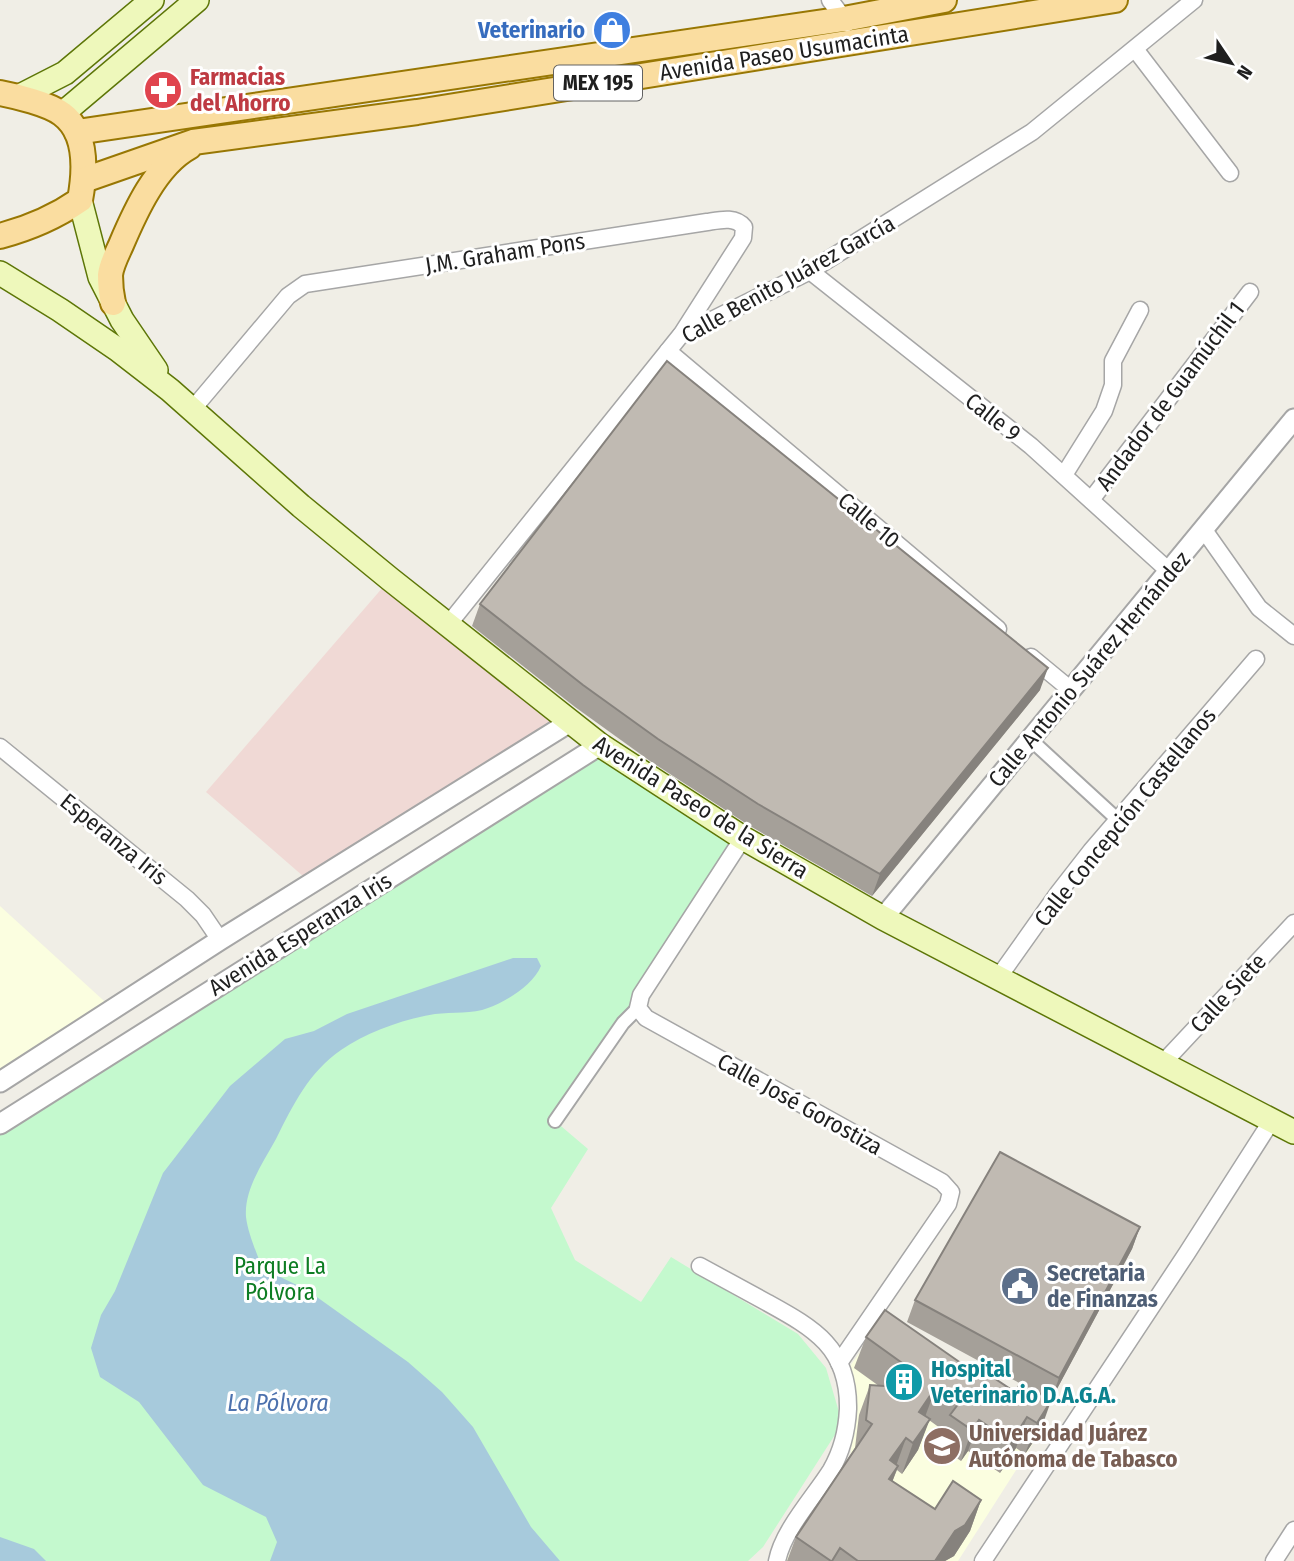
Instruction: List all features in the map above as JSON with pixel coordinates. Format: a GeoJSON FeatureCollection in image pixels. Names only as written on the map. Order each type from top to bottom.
{"type":"FeatureCollection","features":[{"type":"Feature","properties":{"kind":"main road"},"geometry":{"type":"LineString","coordinates":[[10,95],[65,73],[152,0]]}},
{"type":"Feature","properties":{"kind":"main road"},"geometry":{"type":"LineString","coordinates":[[69,123],[197,0]]}},
{"type":"Feature","properties":{"kind":"main road","name":"Avenida Paseo Usumacinta"},"geometry":{"type":"LineString","coordinates":[[69,123],[837,9],[944,0]]}},
{"type":"Feature","properties":{"kind":"main road","name":"Avenida Paseo Usumacinta"},"geometry":{"type":"LineString","coordinates":[[0,236],[53,218],[82,190],[200,141],[417,112],[1115,0]]}},
{"type":"Feature","properties":{"kind":"main road"},"geometry":{"type":"LineString","coordinates":[[10,95],[69,123],[83,153],[82,190]]}},
{"type":"Feature","properties":{"kind":"main road"},"geometry":{"type":"LineString","coordinates":[[113,303],[110,273],[143,198],[182,151],[200,141]]}},
{"type":"Feature","properties":{"kind":"main road","name":"Avenida Paseo de la Sierra"},"geometry":{"type":"LineString","coordinates":[[82,190],[100,277],[122,320],[170,390]]}},
{"type":"Feature","properties":{"kind":"main road","name":"Avenida Paseo de la Sierra"},"geometry":{"type":"LineString","coordinates":[[0,273],[72,317],[170,390],[301,506],[447,626],[600,745],[743,838],[883,918],[1294,1132]]}},
{"type":"Feature","properties":{"kind":"street","name":"Calle Benito Juárez García"},"geometry":{"type":"LineString","coordinates":[[447,626],[680,336],[810,271],[1032,132],[1194,0]]}},
{"type":"Feature","properties":{"kind":"street"},"geometry":{"type":"LineString","coordinates":[[837,9],[860,40]]}},
{"type":"Feature","properties":{"kind":"street"},"geometry":{"type":"LineString","coordinates":[[1135,49],[1230,173]]}},
{"type":"Feature","properties":{"kind":"street","name":"J.M. Graham Pons"},"geometry":{"type":"LineString","coordinates":[[192,410],[288,296],[305,284],[725,219],[738,221],[744,227],[743,238],[680,336]]}},
{"type":"Feature","properties":{"kind":"street","name":"Calle 9"},"geometry":{"type":"LineString","coordinates":[[810,271],[1064,475],[1170,572]]}},
{"type":"Feature","properties":{"kind":"street","name":"Andador de Guamúchil 1"},"geometry":{"type":"LineString","coordinates":[[1091,500],[1250,292]]}},
{"type":"Feature","properties":{"kind":"street"},"geometry":{"type":"LineString","coordinates":[[1064,475],[1104,411],[1113,385],[1114,360],[1140,310]]}},
{"type":"Feature","properties":{"kind":"street","name":"Calle 10"},"geometry":{"type":"LineString","coordinates":[[668,351],[1071,690]]}},
{"type":"Feature","properties":{"kind":"street","name":"Calle Antonio Suárez Hernández"},"geometry":{"type":"LineString","coordinates":[[883,918],[1293,423]]}},
{"type":"Feature","properties":{"kind":"street"},"geometry":{"type":"LineString","coordinates":[[1204,530],[1259,608],[1294,636]]}},
{"type":"Feature","properties":{"kind":"street","name":"Calle Concepción Castellanos"},"geometry":{"type":"LineString","coordinates":[[998,978],[1059,892],[1117,819],[1256,659]]}},
{"type":"Feature","properties":{"kind":"street","name":"Avenida Esperanza Iris"},"geometry":{"type":"LineString","coordinates":[[0,1082],[220,940],[570,722]]}},
{"type":"Feature","properties":{"kind":"street"},"geometry":{"type":"LineString","coordinates":[[1031,740],[1117,819]]}},
{"type":"Feature","properties":{"kind":"street","name":"Avenida Esperanza Iris"},"geometry":{"type":"LineString","coordinates":[[0,1124],[600,745]]}},
{"type":"Feature","properties":{"kind":"street","name":"Esperanza Iris"},"geometry":{"type":"LineString","coordinates":[[0,747],[187,899],[203,915],[220,940]]}},
{"type":"Feature","properties":{"kind":"street"},"geometry":{"type":"LineString","coordinates":[[555,1121],[622,1023],[638,1009],[641,995],[743,838]]}},
{"type":"Feature","properties":{"kind":"street","name":"Calle Siete"},"geometry":{"type":"LineString","coordinates":[[1162,1064],[1294,923]]}},
{"type":"Feature","properties":{"kind":"street","name":"Calle José Gorostiza"},"geometry":{"type":"LineString","coordinates":[[638,1009],[646,1018],[942,1182],[950,1189],[948,1204],[839,1363]]}},
{"type":"Feature","properties":{"kind":"street"},"geometry":{"type":"LineString","coordinates":[[983,1561],[1272,1120]]}},
{"type":"Feature","properties":{"kind":"street"},"geometry":{"type":"LineString","coordinates":[[700,1266],[806,1324],[822,1338],[839,1363],[846,1387],[848,1402],[842,1447],[831,1469],[786,1537],[777,1561]]}},
{"type":"Feature","properties":{"kind":"street"},"geometry":{"type":"LineString","coordinates":[[1274,1561],[1294,1530]]}},
{"type":"Feature","properties":{"kind":"shaded area"},"geometry":{"type":"Polygon","coordinates":[[[390,579],[570,722],[311,883],[206,792],[390,579]]]}},
{"type":"Feature","properties":{"kind":"shaded area"},"geometry":{"type":"Polygon","coordinates":[[[0,906],[114,1010],[0,1082],[0,906]]]}},
{"type":"Feature","properties":{"kind":"shaded area","name":"Universidad Juárez Autónoma de Tabasco"},"geometry":{"type":"Polygon","coordinates":[[[873,1334],[1041,1431],[958,1561],[785,1561],[850,1458],[856,1409],[850,1366],[873,1334]]]}},
{"type":"Feature","properties":{"kind":"green space","name":"Parque La Pólvora"},"geometry":{"type":"Polygon","coordinates":[[[600,745],[743,838],[555,1121],[588,1149],[551,1208],[575,1260],[641,1302],[671,1257],[798,1334],[826,1368],[839,1412],[838,1430],[763,1547],[748,1561],[0,1561],[0,1124],[600,745]]]}},
{"type":"Feature","properties":{"kind":"water","name":"La Pólvora"},"geometry":{"type":"Polygon","coordinates":[[[513,958],[537,958],[541,966],[532,980],[519,992],[482,1010],[435,1014],[386,1027],[351,1043],[320,1068],[296,1102],[255,1176],[248,1196],[246,1217],[262,1268],[307,1290],[408,1362],[442,1392],[473,1427],[531,1527],[560,1561],[270,1561],[277,1542],[266,1517],[203,1485],[139,1402],[100,1377],[91,1348],[101,1315],[115,1291],[163,1173],[230,1086],[285,1039],[314,1031],[347,1014],[513,958]]]}},
{"type":"Feature","properties":{"kind":"water"},"geometry":{"type":"Polygon","coordinates":[[[0,1537],[34,1549],[46,1561],[0,1561],[0,1537]]]}},
{"type":"Feature","properties":{"kind":"building"},"geometry":{"type":"Polygon","coordinates":[[[667,361],[1048,668],[880,874],[758,804],[658,739],[583,685],[480,604],[667,361]]]}},
{"type":"Feature","properties":{"kind":"building","name":"Secretaria de Finanzas"},"geometry":{"type":"Polygon","coordinates":[[[1000,1152],[1140,1227],[1059,1378],[915,1300],[1000,1152]]]}},
{"type":"Feature","properties":{"kind":"building"},"geometry":{"type":"Polygon","coordinates":[[[885,1310],[978,1375],[982,1370],[1015,1392],[1020,1384],[1051,1401],[1037,1423],[1027,1417],[1011,1442],[979,1420],[972,1430],[950,1415],[959,1403],[936,1387],[919,1412],[930,1419],[913,1443],[906,1438],[890,1460],[898,1466],[889,1479],[935,1509],[953,1481],[981,1500],[965,1525],[955,1531],[935,1561],[858,1561],[840,1548],[831,1561],[796,1537],[872,1424],[866,1420],[870,1385],[884,1386],[916,1373],[866,1337],[885,1310]]]}},
{"type":"Feature","properties":{"kind":"place","name":"Veterinario"},"geometry":{"type":"Point","coordinates":[612,30]}},
{"type":"Feature","properties":{"kind":"place","name":"Farmacias del Ahorro"},"geometry":{"type":"Point","coordinates":[163,90]}},
{"type":"Feature","properties":{"kind":"place","name":"Secretaria de Finanzas"},"geometry":{"type":"Point","coordinates":[1020,1286]}},
{"type":"Feature","properties":{"kind":"place","name":"Hospital Veterinario D.A.G.A."},"geometry":{"type":"Point","coordinates":[904,1382]}},
{"type":"Feature","properties":{"kind":"place","name":"Universidad Juárez Autónoma de Tabasco"},"geometry":{"type":"Point","coordinates":[942,1446]}}]}
